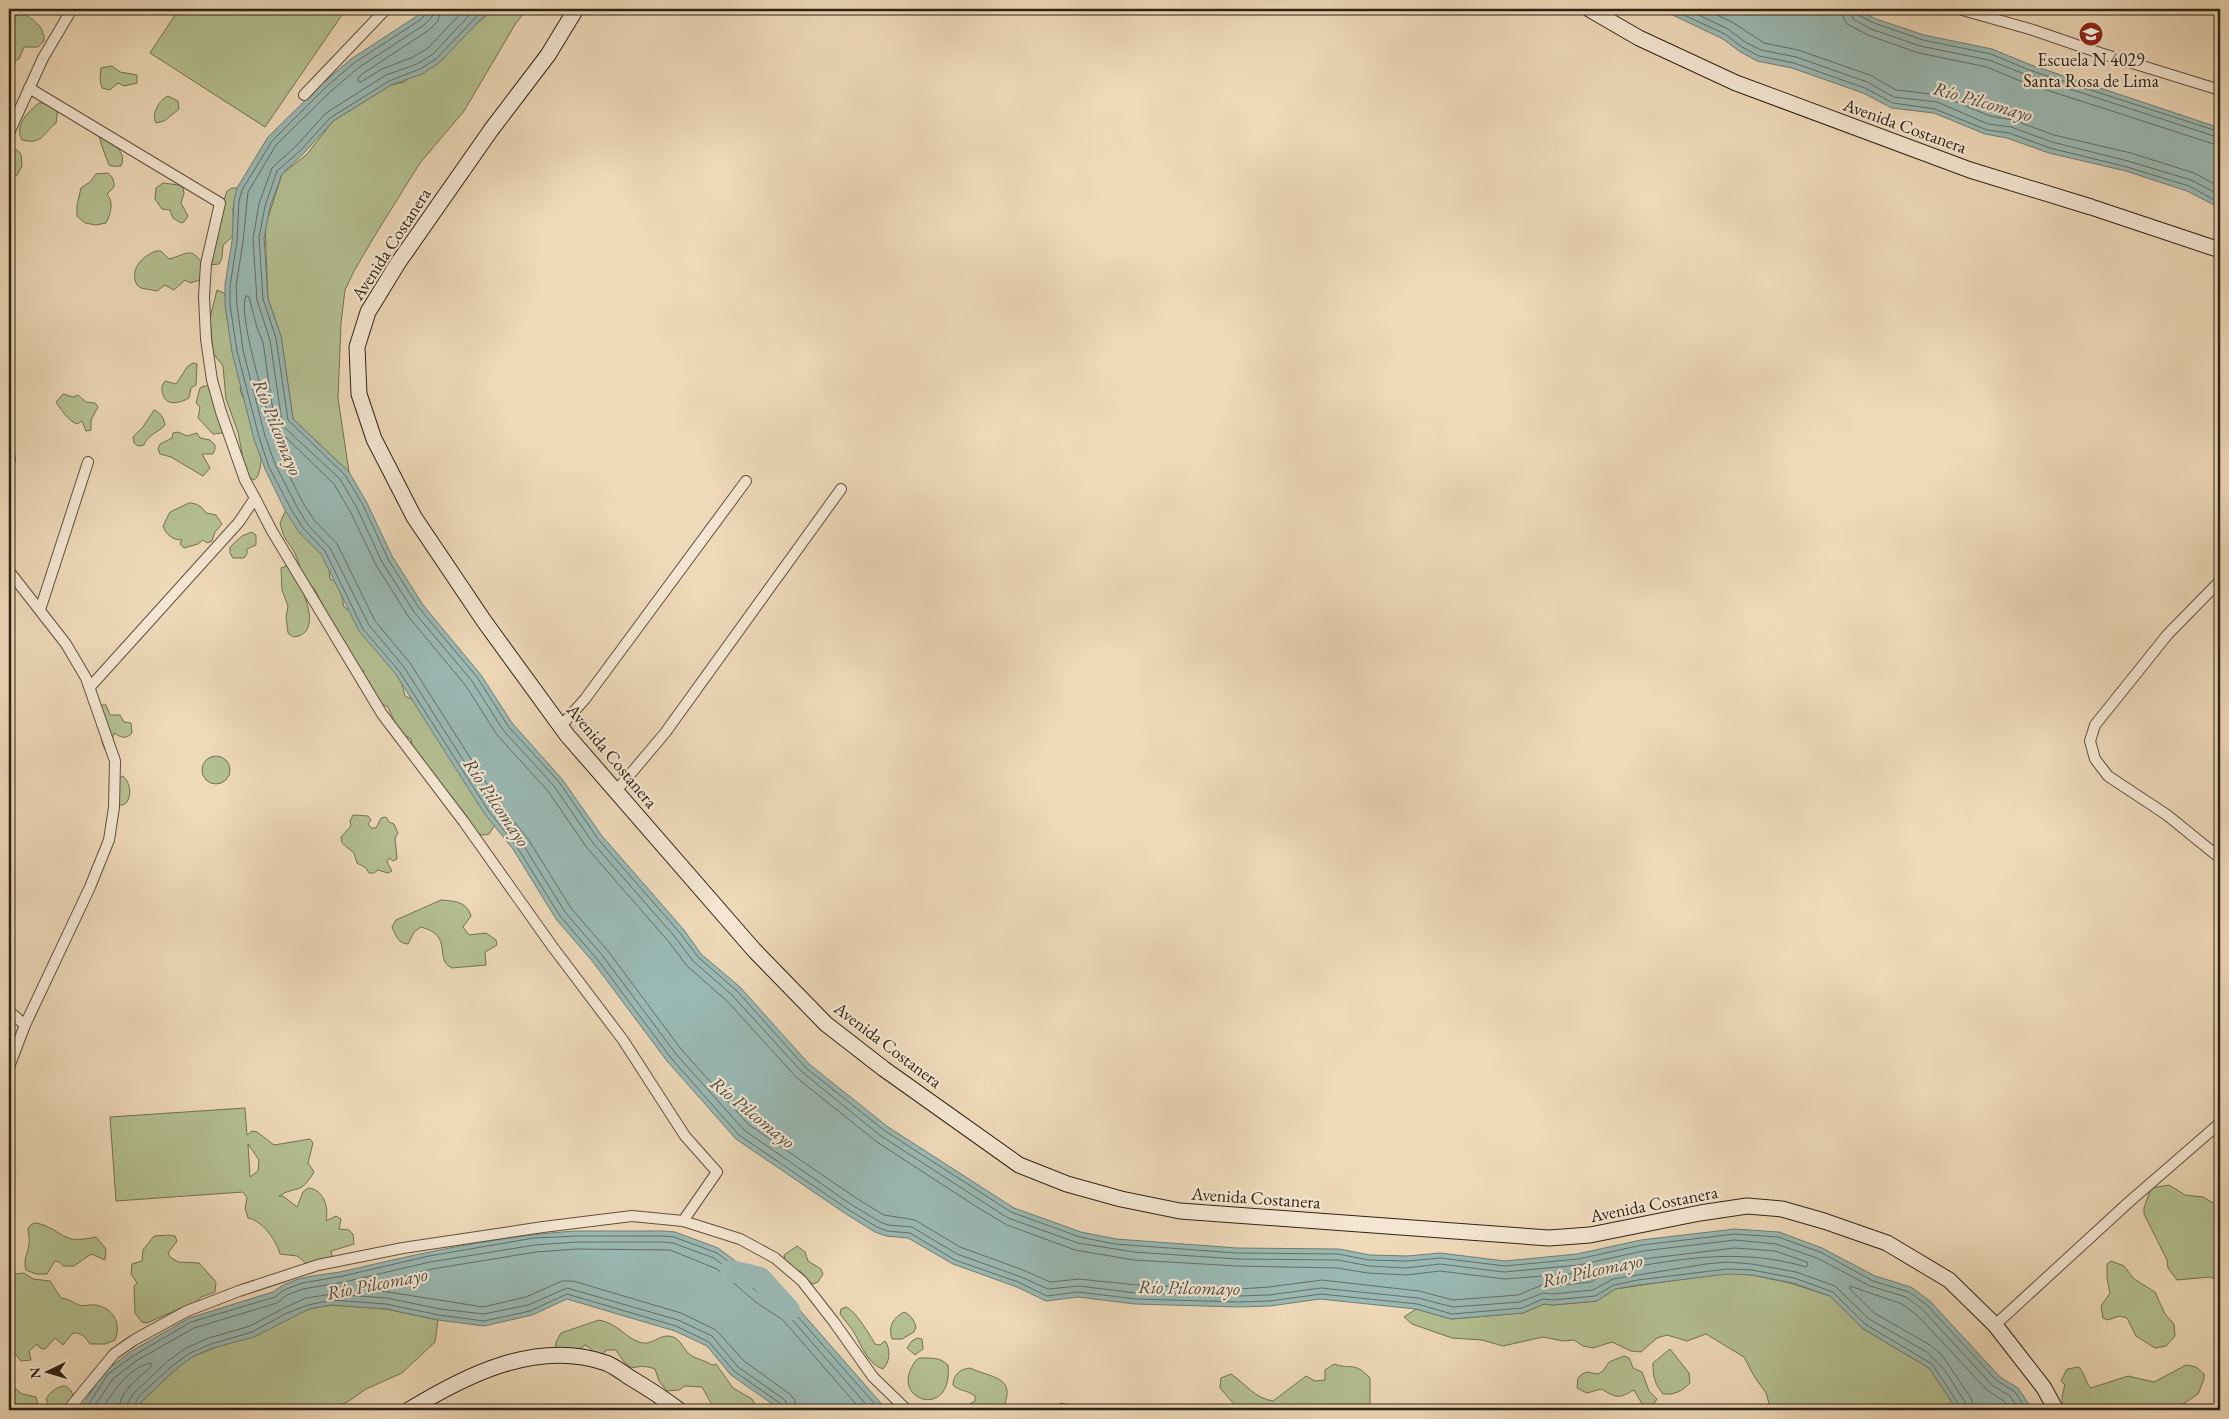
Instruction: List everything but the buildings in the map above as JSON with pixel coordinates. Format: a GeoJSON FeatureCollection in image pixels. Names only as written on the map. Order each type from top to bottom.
{"type":"FeatureCollection","features":[{"type":"Feature","properties":{"kind":"street"},"geometry":{"type":"LineString","coordinates":[[9,133],[43,58],[72,9]]}},
{"type":"Feature","properties":{"kind":"street"},"geometry":{"type":"LineString","coordinates":[[304,95],[386,9]]}},
{"type":"Feature","properties":{"kind":"street","name":"Avenida Costanera"},"geometry":{"type":"LineString","coordinates":[[576,9],[548,55],[491,130],[398,264],[368,312],[357,347],[359,394],[374,439],[414,517],[484,621],[561,726],[754,950],[826,1024],[884,1069],[1019,1164],[1067,1184],[1121,1199],[1180,1211],[1549,1238],[1590,1236],[1700,1213],[1747,1206],[1782,1209],[1887,1243],[1949,1280],[1995,1325],[2044,1388],[2056,1410]]}},
{"type":"Feature","properties":{"kind":"street","name":"Avenida Costanera"},"geometry":{"type":"LineString","coordinates":[[1589,9],[1639,38],[1736,83],[1970,170],[2091,206],[2220,250]]}},
{"type":"Feature","properties":{"kind":"street"},"geometry":{"type":"LineString","coordinates":[[1959,9],[2033,30],[2220,90]]}},
{"type":"Feature","properties":{"kind":"street"},"geometry":{"type":"LineString","coordinates":[[29,88],[220,203],[206,264],[204,297],[206,339],[212,380],[221,412],[246,480],[272,531],[382,714],[464,822],[552,946],[623,1040],[685,1136],[717,1172],[682,1221]]}},
{"type":"Feature","properties":{"kind":"street"},"geometry":{"type":"LineString","coordinates":[[40,610],[88,462]]}},
{"type":"Feature","properties":{"kind":"street"},"geometry":{"type":"LineString","coordinates":[[561,726],[585,698],[746,481]]}},
{"type":"Feature","properties":{"kind":"street"},"geometry":{"type":"LineString","coordinates":[[616,791],[664,733],[840,489]]}},
{"type":"Feature","properties":{"kind":"street"},"geometry":{"type":"LineString","coordinates":[[90,687],[239,522],[255,498]]}},
{"type":"Feature","properties":{"kind":"street"},"geometry":{"type":"LineString","coordinates":[[9,571],[66,644],[90,687],[115,761],[114,807],[109,840],[90,887],[25,1025],[9,1067]]}},
{"type":"Feature","properties":{"kind":"street"},"geometry":{"type":"LineString","coordinates":[[2220,581],[2168,634],[2095,725],[2090,741],[2095,759],[2108,776],[2167,815],[2220,858]]}},
{"type":"Feature","properties":{"kind":"street"},"geometry":{"type":"LineString","coordinates":[[9,1011],[25,1025]]}},
{"type":"Feature","properties":{"kind":"street"},"geometry":{"type":"LineString","coordinates":[[1995,1325],[2129,1202],[2220,1123]]}},
{"type":"Feature","properties":{"kind":"street"},"geometry":{"type":"LineString","coordinates":[[68,1410],[114,1354],[134,1340],[187,1312],[239,1291],[318,1265],[412,1247],[632,1216],[682,1221],[740,1239],[775,1258],[802,1281],[873,1377],[907,1410]]}},
{"type":"Feature","properties":{"kind":"street"},"geometry":{"type":"LineString","coordinates":[[409,1410],[450,1386],[504,1364],[535,1356],[573,1356],[607,1363],[680,1410]]}},
{"type":"Feature","properties":{"kind":"green space"},"geometry":{"type":"Polygon","coordinates":[[[179,9],[346,9],[265,127],[150,53],[179,9]]]}},
{"type":"Feature","properties":{"kind":"green space"},"geometry":{"type":"Polygon","coordinates":[[[487,9],[527,9],[516,23],[464,111],[420,163],[377,232],[345,290],[341,323],[338,398],[349,472],[293,419],[281,336],[268,299],[265,227],[282,174],[307,154],[333,121],[391,85],[404,82],[486,16],[487,9]]]}},
{"type":"Feature","properties":{"kind":"green space"},"geometry":{"type":"Polygon","coordinates":[[[21,12],[40,27],[44,41],[38,47],[24,47],[19,59],[9,63],[9,22],[21,12]]]}},
{"type":"Feature","properties":{"kind":"green space"},"geometry":{"type":"Polygon","coordinates":[[[112,66],[120,72],[137,75],[137,83],[124,86],[118,83],[110,90],[102,88],[100,80],[101,68],[112,66]]]}},
{"type":"Feature","properties":{"kind":"green space"},"geometry":{"type":"Polygon","coordinates":[[[168,96],[178,101],[179,109],[164,121],[156,123],[155,112],[162,101],[168,96]]]}},
{"type":"Feature","properties":{"kind":"green space"},"geometry":{"type":"Polygon","coordinates":[[[39,103],[50,103],[58,108],[56,123],[38,140],[22,140],[20,129],[23,119],[39,103]]]}},
{"type":"Feature","properties":{"kind":"green space"},"geometry":{"type":"Polygon","coordinates":[[[99,134],[113,143],[120,151],[123,161],[121,166],[109,165],[99,134]]]}},
{"type":"Feature","properties":{"kind":"green space"},"geometry":{"type":"Polygon","coordinates":[[[17,150],[21,154],[22,166],[17,175],[9,178],[9,151],[17,150]]]}},
{"type":"Feature","properties":{"kind":"green space"},"geometry":{"type":"Polygon","coordinates":[[[108,173],[113,179],[114,187],[107,194],[111,204],[108,219],[106,223],[96,225],[85,223],[77,216],[77,205],[81,188],[90,182],[96,174],[108,173]]]}},
{"type":"Feature","properties":{"kind":"green space"},"geometry":{"type":"Polygon","coordinates":[[[163,183],[179,185],[183,188],[184,193],[181,203],[188,216],[184,222],[181,223],[173,218],[170,210],[162,209],[155,199],[156,188],[163,183]]]}},
{"type":"Feature","properties":{"kind":"green space"},"geometry":{"type":"Polygon","coordinates":[[[232,188],[238,188],[233,209],[234,235],[223,245],[222,258],[219,264],[208,265],[221,222],[222,206],[227,191],[232,188]]]}},
{"type":"Feature","properties":{"kind":"green space"},"geometry":{"type":"Polygon","coordinates":[[[156,251],[161,251],[169,259],[188,253],[195,255],[203,265],[200,280],[190,283],[185,280],[174,290],[165,285],[157,291],[141,288],[137,285],[135,279],[138,264],[146,256],[156,251]]]}},
{"type":"Feature","properties":{"kind":"green space"},"geometry":{"type":"Polygon","coordinates":[[[217,290],[224,293],[228,300],[244,385],[240,388],[257,418],[259,426],[261,459],[258,476],[254,480],[251,479],[245,469],[238,432],[226,399],[223,366],[213,353],[210,318],[217,290]]]}},
{"type":"Feature","properties":{"kind":"green space"},"geometry":{"type":"Polygon","coordinates":[[[193,363],[197,364],[196,385],[191,388],[189,398],[174,403],[166,400],[162,392],[162,386],[165,381],[176,384],[188,366],[193,363]]]}},
{"type":"Feature","properties":{"kind":"green space"},"geometry":{"type":"Polygon","coordinates":[[[210,386],[228,417],[230,426],[223,433],[213,434],[198,418],[200,407],[196,403],[200,388],[210,386]]]}},
{"type":"Feature","properties":{"kind":"green space"},"geometry":{"type":"Polygon","coordinates":[[[63,394],[73,397],[78,395],[86,402],[95,403],[98,407],[91,420],[91,430],[86,431],[82,421],[77,424],[63,412],[56,402],[63,394]]]}},
{"type":"Feature","properties":{"kind":"green space"},"geometry":{"type":"Polygon","coordinates":[[[154,410],[164,420],[165,425],[148,438],[144,445],[138,446],[134,443],[133,437],[143,427],[154,410]]]}},
{"type":"Feature","properties":{"kind":"green space"},"geometry":{"type":"Polygon","coordinates":[[[178,432],[187,436],[197,433],[200,438],[210,440],[215,445],[213,454],[202,454],[210,468],[203,476],[171,457],[160,454],[158,449],[160,444],[172,438],[173,433],[178,432]]]}},
{"type":"Feature","properties":{"kind":"green space"},"geometry":{"type":"Polygon","coordinates":[[[9,436],[13,440],[15,462],[9,467],[9,436]]]}},
{"type":"Feature","properties":{"kind":"green space"},"geometry":{"type":"Polygon","coordinates":[[[189,503],[199,505],[206,513],[216,515],[222,524],[215,532],[212,541],[207,543],[203,540],[198,544],[184,548],[180,544],[182,540],[170,536],[163,526],[170,512],[189,503]]]}},
{"type":"Feature","properties":{"kind":"green space"},"geometry":{"type":"Polygon","coordinates":[[[287,507],[328,561],[330,579],[339,587],[344,607],[356,614],[401,680],[405,696],[416,701],[495,825],[489,834],[479,834],[472,829],[463,811],[458,809],[436,776],[421,770],[415,760],[411,739],[399,732],[388,707],[381,704],[363,674],[364,671],[359,669],[343,639],[338,635],[314,588],[304,582],[296,556],[284,537],[280,523],[287,507]]]}},
{"type":"Feature","properties":{"kind":"green space"},"geometry":{"type":"Polygon","coordinates":[[[9,516],[15,524],[13,537],[9,541],[9,516]]]}},
{"type":"Feature","properties":{"kind":"green space"},"geometry":{"type":"Polygon","coordinates":[[[252,532],[256,535],[256,545],[247,549],[247,554],[244,558],[233,558],[230,553],[230,547],[242,536],[252,532]]]}},
{"type":"Feature","properties":{"kind":"green space"},"geometry":{"type":"Polygon","coordinates":[[[286,566],[298,582],[308,605],[308,627],[303,634],[293,637],[288,633],[286,617],[288,606],[282,590],[281,568],[286,566]]]}},
{"type":"Feature","properties":{"kind":"green space"},"geometry":{"type":"Polygon","coordinates":[[[101,705],[106,705],[110,715],[120,715],[124,722],[131,723],[132,733],[127,737],[121,737],[114,733],[109,752],[105,750],[102,742],[101,705]]]}},
{"type":"Feature","properties":{"kind":"green space"},"geometry":{"type":"Polygon","coordinates":[[[216,756],[226,760],[230,770],[226,780],[216,784],[206,780],[202,770],[206,760],[216,756]]]}},
{"type":"Feature","properties":{"kind":"green space"},"geometry":{"type":"Polygon","coordinates":[[[123,776],[129,785],[130,792],[127,802],[123,805],[117,805],[115,780],[123,776]]]}},
{"type":"Feature","properties":{"kind":"green space"},"geometry":{"type":"Polygon","coordinates":[[[353,815],[368,816],[371,820],[368,824],[371,828],[376,828],[381,818],[386,817],[389,822],[394,824],[398,833],[395,838],[397,859],[393,861],[389,858],[387,862],[392,871],[388,873],[378,870],[374,873],[369,873],[366,868],[357,863],[354,853],[342,843],[341,837],[351,826],[350,821],[353,815]]]}},
{"type":"Feature","properties":{"kind":"green space"},"geometry":{"type":"Polygon","coordinates":[[[441,900],[456,902],[467,908],[471,916],[463,927],[469,935],[486,933],[496,940],[497,945],[485,952],[486,965],[452,968],[444,959],[438,936],[421,927],[414,932],[408,944],[402,943],[398,939],[392,927],[396,920],[441,900]]]}},
{"type":"Feature","properties":{"kind":"green space"},"geometry":{"type":"Polygon","coordinates":[[[245,1108],[247,1135],[252,1131],[257,1132],[274,1145],[310,1139],[313,1143],[308,1163],[314,1172],[301,1187],[279,1196],[283,1196],[297,1207],[303,1192],[308,1188],[318,1192],[322,1195],[326,1205],[326,1221],[336,1216],[341,1219],[339,1229],[349,1230],[353,1234],[354,1244],[331,1251],[332,1258],[327,1267],[315,1270],[297,1256],[280,1254],[264,1227],[248,1218],[245,1208],[247,1198],[243,1192],[116,1201],[110,1117],[245,1108]],[[248,1144],[250,1177],[258,1171],[259,1160],[248,1144]]]}},
{"type":"Feature","properties":{"kind":"green space"},"geometry":{"type":"Polygon","coordinates":[[[2169,1185],[2185,1195],[2203,1197],[2220,1207],[2220,1281],[2210,1277],[2177,1280],[2168,1268],[2167,1260],[2144,1214],[2144,1208],[2151,1188],[2169,1185]]]}},
{"type":"Feature","properties":{"kind":"green space"},"geometry":{"type":"Polygon","coordinates":[[[37,1223],[69,1238],[84,1239],[96,1237],[106,1249],[105,1260],[91,1254],[74,1266],[63,1266],[60,1262],[55,1261],[47,1274],[36,1274],[26,1270],[25,1260],[29,1243],[28,1228],[32,1224],[37,1223]]]}},
{"type":"Feature","properties":{"kind":"green space"},"geometry":{"type":"Polygon","coordinates":[[[154,1236],[175,1236],[177,1241],[168,1253],[170,1257],[178,1262],[199,1263],[216,1282],[215,1292],[201,1297],[191,1307],[181,1308],[147,1323],[142,1322],[135,1313],[134,1286],[137,1283],[131,1274],[132,1264],[142,1261],[143,1250],[154,1236]]]}},
{"type":"Feature","properties":{"kind":"green space"},"geometry":{"type":"Polygon","coordinates":[[[797,1246],[805,1252],[808,1261],[821,1269],[823,1274],[818,1282],[811,1283],[803,1273],[786,1262],[784,1255],[797,1246]]]}},
{"type":"Feature","properties":{"kind":"green space"},"geometry":{"type":"Polygon","coordinates":[[[2111,1261],[2124,1266],[2134,1279],[2155,1292],[2165,1314],[2174,1324],[2175,1336],[2166,1346],[2155,1348],[2136,1336],[2127,1318],[2120,1316],[2107,1320],[2103,1318],[2101,1306],[2110,1293],[2107,1264],[2111,1261]]]}},
{"type":"Feature","properties":{"kind":"green space"},"geometry":{"type":"Polygon","coordinates":[[[24,1273],[33,1279],[50,1281],[61,1298],[81,1306],[95,1305],[107,1309],[116,1322],[117,1334],[115,1340],[105,1344],[90,1344],[81,1334],[73,1333],[63,1345],[55,1338],[45,1349],[40,1348],[37,1344],[29,1351],[31,1360],[21,1361],[9,1346],[9,1275],[24,1273]]]}},
{"type":"Feature","properties":{"kind":"green space"},"geometry":{"type":"Polygon","coordinates":[[[1725,1273],[1752,1275],[1790,1283],[1830,1296],[1862,1328],[1929,1368],[1957,1410],[1771,1410],[1766,1393],[1744,1357],[1706,1334],[1687,1341],[1667,1335],[1657,1338],[1641,1352],[1631,1351],[1612,1342],[1593,1348],[1583,1346],[1574,1340],[1563,1341],[1543,1337],[1503,1346],[1482,1340],[1452,1338],[1412,1324],[1404,1317],[1416,1309],[1451,1319],[1523,1313],[1544,1304],[1553,1305],[1597,1301],[1615,1289],[1725,1273]]]}},
{"type":"Feature","properties":{"kind":"green space"},"geometry":{"type":"Polygon","coordinates":[[[331,1305],[386,1309],[438,1320],[435,1342],[402,1373],[366,1389],[349,1401],[329,1410],[137,1410],[142,1401],[192,1357],[309,1309],[331,1305]]]}},
{"type":"Feature","properties":{"kind":"green space"},"geometry":{"type":"Polygon","coordinates":[[[846,1307],[858,1318],[875,1344],[880,1345],[885,1341],[887,1344],[888,1359],[883,1369],[869,1359],[853,1331],[840,1314],[841,1309],[846,1307]]]}},
{"type":"Feature","properties":{"kind":"green space"},"geometry":{"type":"Polygon","coordinates":[[[904,1312],[914,1322],[916,1327],[914,1332],[902,1339],[892,1339],[892,1323],[904,1312]]]}},
{"type":"Feature","properties":{"kind":"green space"},"geometry":{"type":"Polygon","coordinates":[[[599,1320],[611,1324],[643,1343],[665,1336],[673,1337],[690,1355],[712,1365],[716,1364],[733,1388],[752,1399],[758,1410],[715,1410],[702,1387],[685,1386],[679,1390],[667,1391],[659,1381],[655,1369],[641,1366],[630,1367],[616,1350],[607,1350],[602,1354],[593,1352],[585,1345],[577,1351],[555,1350],[556,1342],[561,1333],[599,1320]]]}},
{"type":"Feature","properties":{"kind":"green space"},"geometry":{"type":"Polygon","coordinates":[[[917,1338],[922,1339],[923,1349],[915,1355],[907,1348],[917,1338]]]}},
{"type":"Feature","properties":{"kind":"green space"},"geometry":{"type":"Polygon","coordinates":[[[1670,1349],[1689,1373],[1690,1383],[1678,1392],[1663,1394],[1655,1379],[1653,1363],[1670,1349]]]}},
{"type":"Feature","properties":{"kind":"green space"},"geometry":{"type":"Polygon","coordinates":[[[1624,1356],[1629,1358],[1633,1368],[1642,1372],[1649,1391],[1657,1399],[1651,1408],[1645,1409],[1634,1390],[1618,1396],[1601,1389],[1587,1393],[1577,1388],[1578,1378],[1582,1374],[1587,1372],[1598,1374],[1603,1371],[1609,1362],[1624,1356]]]}},
{"type":"Feature","properties":{"kind":"green space"},"geometry":{"type":"Polygon","coordinates":[[[919,1358],[938,1359],[948,1365],[947,1382],[942,1393],[935,1398],[926,1400],[918,1397],[911,1391],[908,1382],[910,1371],[919,1358]]]}},
{"type":"Feature","properties":{"kind":"green space"},"geometry":{"type":"Polygon","coordinates":[[[1334,1364],[1360,1369],[1370,1378],[1370,1410],[1234,1410],[1234,1404],[1220,1388],[1221,1378],[1231,1374],[1255,1394],[1273,1401],[1306,1376],[1315,1381],[1325,1380],[1325,1370],[1334,1364]]]}},
{"type":"Feature","properties":{"kind":"green space"},"geometry":{"type":"Polygon","coordinates":[[[2186,1365],[2196,1367],[2204,1374],[2204,1379],[2198,1394],[2174,1410],[2130,1410],[2119,1405],[2108,1410],[2064,1410],[2062,1398],[2065,1385],[2061,1381],[2067,1369],[2079,1367],[2091,1388],[2128,1376],[2154,1382],[2186,1365]]]}},
{"type":"Feature","properties":{"kind":"green space"},"geometry":{"type":"Polygon","coordinates":[[[970,1368],[1004,1383],[1007,1389],[1005,1410],[959,1410],[975,1401],[975,1396],[953,1385],[954,1378],[960,1371],[970,1368]]]}},
{"type":"Feature","properties":{"kind":"green space"},"geometry":{"type":"Polygon","coordinates":[[[65,1386],[72,1394],[71,1410],[50,1410],[46,1399],[54,1390],[65,1386]]]}},
{"type":"Feature","properties":{"kind":"green space"},"geometry":{"type":"Polygon","coordinates":[[[16,1389],[22,1394],[36,1397],[38,1404],[19,1404],[9,1407],[9,1394],[16,1389]]]}},
{"type":"Feature","properties":{"kind":"green space"},"geometry":{"type":"Polygon","coordinates":[[[1061,1403],[1071,1405],[1077,1410],[1050,1410],[1061,1403]]]}},
{"type":"Feature","properties":{"kind":"green space"},"geometry":{"type":"Polygon","coordinates":[[[956,1406],[959,1410],[950,1410],[951,1407],[956,1406]]]}},
{"type":"Feature","properties":{"kind":"water"},"geometry":{"type":"Polygon","coordinates":[[[9,9],[32,9],[21,12],[9,22],[9,9]]]}},
{"type":"Feature","properties":{"kind":"water"},"geometry":{"type":"Polygon","coordinates":[[[425,9],[487,9],[484,16],[439,63],[422,74],[391,85],[333,121],[282,174],[270,207],[264,238],[268,299],[281,336],[293,419],[349,472],[367,503],[392,556],[423,605],[481,675],[512,723],[562,779],[602,836],[684,930],[701,954],[740,987],[809,1064],[888,1127],[1014,1208],[1081,1232],[1116,1239],[1237,1248],[1339,1249],[1370,1255],[1407,1256],[1440,1253],[1505,1261],[1577,1254],[1641,1240],[1735,1229],[1779,1232],[1822,1248],[1875,1276],[1911,1287],[1930,1301],[2000,1377],[2018,1388],[2033,1410],[1957,1410],[1929,1368],[1862,1328],[1830,1296],[1793,1283],[1752,1275],[1727,1274],[1638,1285],[1615,1289],[1597,1301],[1553,1305],[1544,1304],[1523,1313],[1451,1319],[1416,1309],[1320,1299],[1270,1306],[1239,1307],[1135,1304],[1078,1297],[1046,1301],[1017,1287],[953,1264],[908,1238],[886,1236],[875,1232],[736,1139],[667,1061],[593,962],[556,919],[513,849],[484,813],[395,673],[359,631],[321,554],[299,532],[286,512],[265,469],[254,439],[232,352],[225,305],[225,285],[232,241],[234,200],[237,188],[268,137],[323,83],[351,59],[425,9]]]}},
{"type":"Feature","properties":{"kind":"water"},"geometry":{"type":"Polygon","coordinates":[[[1660,9],[1856,9],[1876,19],[1924,35],[1992,49],[2031,65],[2220,128],[2220,208],[2187,191],[2126,171],[2049,153],[2007,138],[1985,134],[1934,113],[1892,108],[1863,93],[1792,68],[1757,61],[1723,39],[1660,9]]]}},
{"type":"Feature","properties":{"kind":"water"},"geometry":{"type":"Polygon","coordinates":[[[576,1231],[675,1232],[718,1248],[796,1306],[887,1410],[781,1410],[731,1375],[707,1346],[675,1331],[567,1299],[532,1315],[484,1326],[438,1320],[386,1309],[331,1305],[309,1309],[254,1337],[213,1348],[192,1357],[142,1401],[137,1410],[79,1410],[105,1371],[130,1352],[189,1318],[273,1292],[281,1286],[298,1279],[489,1241],[576,1231]]]}},
{"type":"Feature","properties":{"kind":"waterway","name":"Río Pilcomayo"},"geometry":{"type":"LineString","coordinates":[[731,1271],[760,1278],[789,1310]]}},
{"type":"Feature","properties":{"kind":"place","name":"Escuela N 4029 Santa Rosa de Lima"},"geometry":{"type":"Point","coordinates":[2091,34]}}]}
